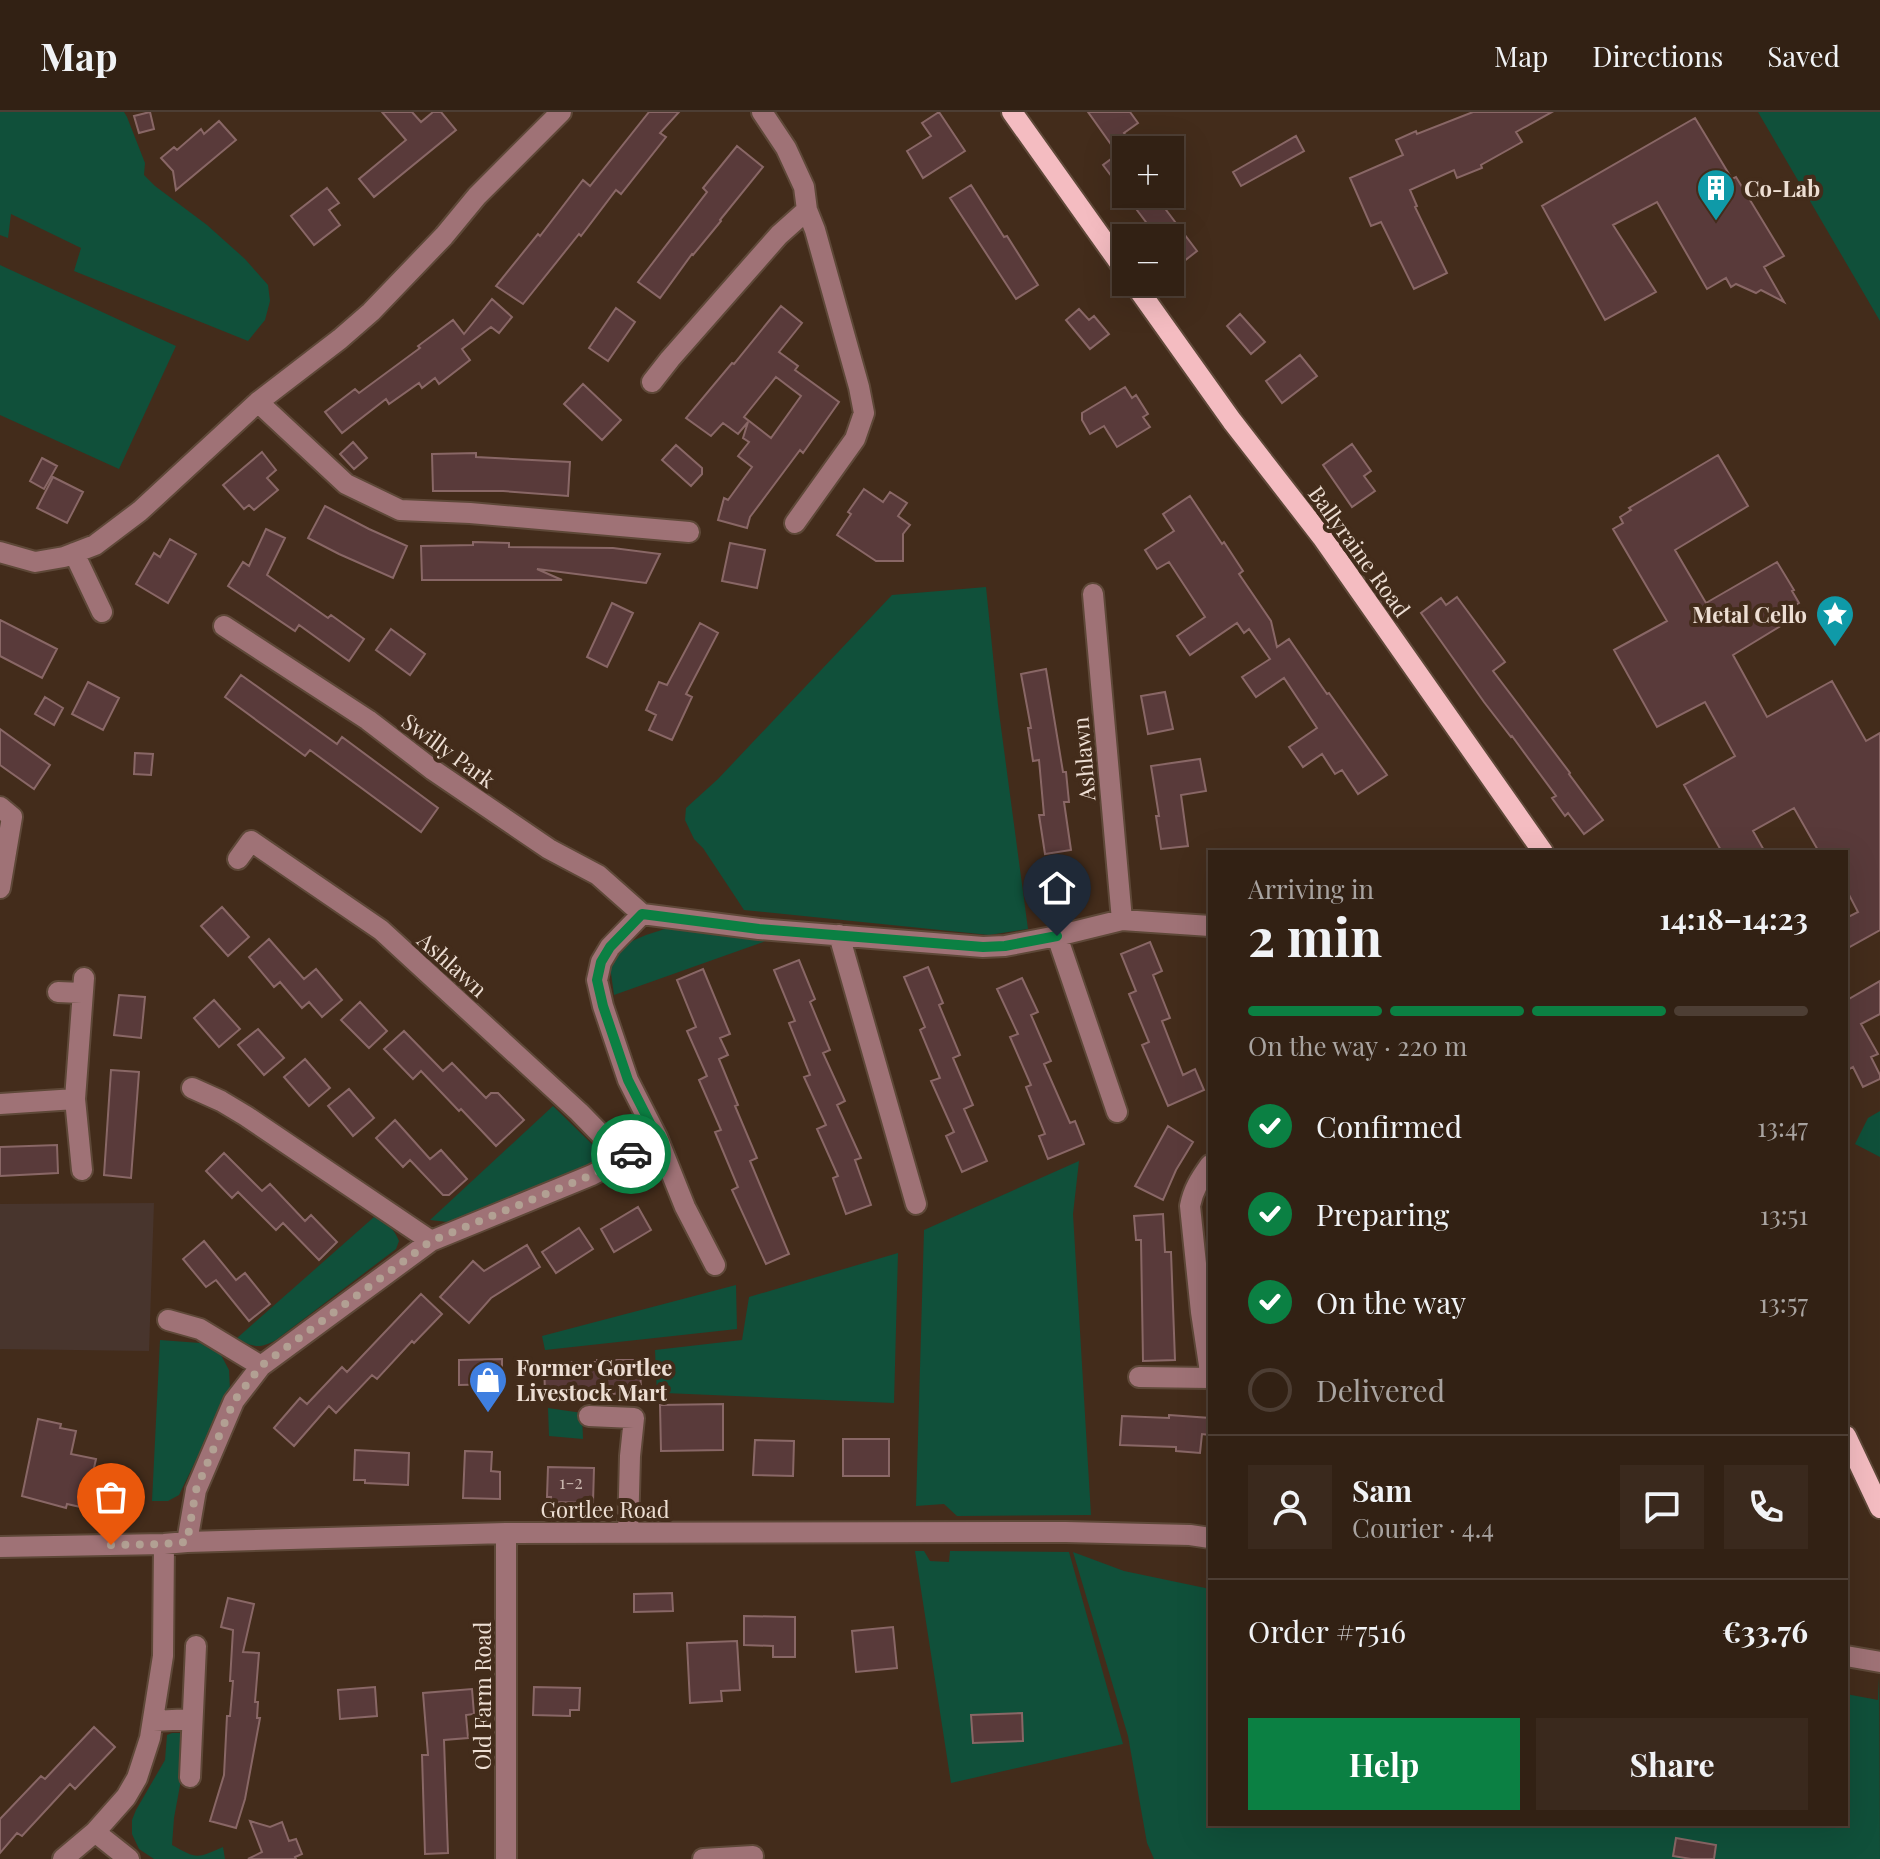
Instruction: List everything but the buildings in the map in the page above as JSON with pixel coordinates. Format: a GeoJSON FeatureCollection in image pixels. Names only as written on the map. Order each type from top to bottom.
{"type":"FeatureCollection","features":[{"type":"Feature","properties":{"kind":"main road"},"geometry":{"type":"LineString","coordinates":[[1012,112],[1112,252]]}},
{"type":"Feature","properties":{"kind":"main road","name":"Ballyraine Road"},"geometry":{"type":"LineString","coordinates":[[1143,296],[1232,421],[1331,549],[1542,850]]}},
{"type":"Feature","properties":{"kind":"main road"},"geometry":{"type":"LineString","coordinates":[[1848,1440],[1880,1508]]}},
{"type":"Feature","properties":{"kind":"street"},"geometry":{"type":"LineString","coordinates":[[0,552],[35,562],[64,557],[95,545],[140,511],[258,402],[321,355],[371,312],[444,236],[477,196],[561,112]]}},
{"type":"Feature","properties":{"kind":"street"},"geometry":{"type":"LineString","coordinates":[[762,112],[786,148],[804,187],[807,210],[820,245],[864,413],[855,439],[795,523]]}},
{"type":"Feature","properties":{"kind":"street"},"geometry":{"type":"LineString","coordinates":[[652,382],[779,235],[807,210]]}},
{"type":"Feature","properties":{"kind":"street"},"geometry":{"type":"LineString","coordinates":[[258,402],[346,484],[400,510],[689,532]]}},
{"type":"Feature","properties":{"kind":"street"},"geometry":{"type":"LineString","coordinates":[[74,553],[102,612]]}},
{"type":"Feature","properties":{"kind":"street","name":"Ashlawn"},"geometry":{"type":"LineString","coordinates":[[1093,594],[1122,920]]}},
{"type":"Feature","properties":{"kind":"street","name":"Swilly Park"},"geometry":{"type":"LineString","coordinates":[[224,626],[368,720],[433,770],[549,849],[598,875],[642,914]]}},
{"type":"Feature","properties":{"kind":"street"},"geometry":{"type":"LineString","coordinates":[[0,807],[12,817],[0,888]]}},
{"type":"Feature","properties":{"kind":"street","name":"Ashlawn"},"geometry":{"type":"LineString","coordinates":[[238,859],[251,841],[381,930],[579,1112],[624,1158]]}},
{"type":"Feature","properties":{"kind":"street"},"geometry":{"type":"LineString","coordinates":[[715,1265],[685,1207],[657,1137],[628,1080],[597,980],[601,962],[610,947],[642,914],[759,929],[983,947],[1057,936],[1122,920],[1208,926]]}},
{"type":"Feature","properties":{"kind":"street"},"geometry":{"type":"LineString","coordinates":[[839,935],[916,1204]]}},
{"type":"Feature","properties":{"kind":"street"},"geometry":{"type":"LineString","coordinates":[[1057,936],[1117,1112]]}},
{"type":"Feature","properties":{"kind":"street"},"geometry":{"type":"LineString","coordinates":[[58,992],[83,985],[75,1099],[82,1170]]}},
{"type":"Feature","properties":{"kind":"street"},"geometry":{"type":"LineString","coordinates":[[192,1088],[246,1116],[431,1241]]}},
{"type":"Feature","properties":{"kind":"street"},"geometry":{"type":"LineString","coordinates":[[0,1104],[75,1099]]}},
{"type":"Feature","properties":{"kind":"street"},"geometry":{"type":"LineString","coordinates":[[187,1542],[200,1479],[234,1401],[261,1366],[431,1241],[592,1175],[657,1137]]}},
{"type":"Feature","properties":{"kind":"street"},"geometry":{"type":"LineString","coordinates":[[1208,1168],[1192,1194],[1190,1206],[1208,1361]]}},
{"type":"Feature","properties":{"kind":"street"},"geometry":{"type":"LineString","coordinates":[[168,1320],[200,1329],[261,1366]]}},
{"type":"Feature","properties":{"kind":"street"},"geometry":{"type":"LineString","coordinates":[[1139,1377],[1208,1375]]}},
{"type":"Feature","properties":{"kind":"street"},"geometry":{"type":"LineString","coordinates":[[589,1416],[634,1418],[628,1533]]}},
{"type":"Feature","properties":{"kind":"street","name":"Gortlee Road"},"geometry":{"type":"LineString","coordinates":[[0,1547],[506,1533],[1066,1532],[1208,1538]]}},
{"type":"Feature","properties":{"kind":"street","name":"Old Farm Road"},"geometry":{"type":"LineString","coordinates":[[506,1533],[506,1859]]}},
{"type":"Feature","properties":{"kind":"street"},"geometry":{"type":"LineString","coordinates":[[63,1859],[95,1832],[126,1797],[137,1778],[150,1738],[163,1656],[164,1544]]}},
{"type":"Feature","properties":{"kind":"street"},"geometry":{"type":"LineString","coordinates":[[190,1777],[196,1646]]}},
{"type":"Feature","properties":{"kind":"street"},"geometry":{"type":"LineString","coordinates":[[153,1721],[192,1719]]}},
{"type":"Feature","properties":{"kind":"street"},"geometry":{"type":"LineString","coordinates":[[95,1832],[129,1859]]}},
{"type":"Feature","properties":{"kind":"street"},"geometry":{"type":"LineString","coordinates":[[703,1859],[753,1856]]}},
{"type":"Feature","properties":{"kind":"shaded area"},"geometry":{"type":"Polygon","coordinates":[[[154,1203],[149,1351],[0,1349],[0,1204],[154,1203]]]}},
{"type":"Feature","properties":{"kind":"green space"},"geometry":{"type":"Polygon","coordinates":[[[0,112],[124,112],[145,163],[144,175],[207,225],[245,259],[268,285],[270,301],[265,320],[248,341],[74,271],[81,248],[11,214],[8,238],[0,235],[0,112]]]}},
{"type":"Feature","properties":{"kind":"green space"},"geometry":{"type":"Polygon","coordinates":[[[1758,112],[1880,112],[1880,321],[1758,112]]]}},
{"type":"Feature","properties":{"kind":"green space"},"geometry":{"type":"Polygon","coordinates":[[[0,265],[176,346],[119,469],[0,415],[0,265]]]}},
{"type":"Feature","properties":{"kind":"green space"},"geometry":{"type":"Polygon","coordinates":[[[986,587],[998,705],[1028,929],[989,935],[744,910],[694,839],[685,820],[686,808],[718,779],[892,595],[986,587]]]}},
{"type":"Feature","properties":{"kind":"green space"},"geometry":{"type":"Polygon","coordinates":[[[671,927],[777,937],[614,995],[610,966],[623,945],[671,927]]]}},
{"type":"Feature","properties":{"kind":"green space"},"geometry":{"type":"Polygon","coordinates":[[[553,1106],[597,1149],[596,1160],[591,1165],[448,1222],[430,1220],[553,1106]]]}},
{"type":"Feature","properties":{"kind":"green space"},"geometry":{"type":"Polygon","coordinates":[[[1880,1111],[1880,1157],[1855,1144],[1868,1118],[1880,1111]]]}},
{"type":"Feature","properties":{"kind":"green space"},"geometry":{"type":"Polygon","coordinates":[[[1079,1161],[1073,1214],[1091,1515],[957,1516],[944,1504],[916,1506],[924,1230],[1079,1161]]]}},
{"type":"Feature","properties":{"kind":"green space"},"geometry":{"type":"Polygon","coordinates":[[[374,1217],[395,1233],[399,1241],[396,1249],[276,1340],[256,1346],[236,1339],[374,1217]]]}},
{"type":"Feature","properties":{"kind":"green space"},"geometry":{"type":"Polygon","coordinates":[[[898,1253],[894,1403],[657,1395],[655,1350],[742,1340],[749,1297],[898,1253]]]}},
{"type":"Feature","properties":{"kind":"green space"},"geometry":{"type":"Polygon","coordinates":[[[736,1285],[737,1329],[545,1350],[542,1336],[736,1285]]]}},
{"type":"Feature","properties":{"kind":"green space"},"geometry":{"type":"Polygon","coordinates":[[[160,1340],[200,1343],[221,1355],[229,1370],[230,1390],[179,1495],[168,1501],[152,1501],[160,1340]]]}},
{"type":"Feature","properties":{"kind":"green space"},"geometry":{"type":"Polygon","coordinates":[[[548,1408],[582,1413],[583,1439],[549,1436],[548,1408]]]}},
{"type":"Feature","properties":{"kind":"green space"},"geometry":{"type":"Polygon","coordinates":[[[915,1551],[924,1551],[930,1561],[949,1562],[950,1551],[1069,1552],[1123,1744],[951,1783],[915,1551]]]}},
{"type":"Feature","properties":{"kind":"green space"},"geometry":{"type":"Polygon","coordinates":[[[1073,1552],[1124,1571],[1208,1589],[1208,1826],[1848,1826],[1848,1694],[1878,1700],[1879,1677],[1880,1859],[1154,1859],[1147,1843],[1128,1736],[1073,1552]]]}},
{"type":"Feature","properties":{"kind":"green space"},"geometry":{"type":"Polygon","coordinates":[[[180,1733],[181,1780],[172,1845],[197,1856],[223,1847],[225,1859],[154,1859],[139,1849],[132,1834],[132,1820],[165,1760],[167,1735],[180,1733]]]}},
{"type":"Feature","properties":{"kind":"way so far"},"geometry":{"type":"LineString","coordinates":[[111,1545],[187,1542],[196,1490],[234,1401],[261,1366],[431,1241],[592,1175],[631,1154]]}},
{"type":"Feature","properties":{"kind":"place","name":"Co-Lab"},"geometry":{"type":"Point","coordinates":[1716,222]}},
{"type":"Feature","properties":{"kind":"place","name":"Metal Cello"},"geometry":{"type":"Point","coordinates":[1835,648]}},
{"type":"Feature","properties":{"kind":"place","name":"Former Gortlee Livestock Mart"},"geometry":{"type":"Point","coordinates":[488,1414]}},
{"type":"Feature","properties":{"kind":"route"},"geometry":{"type":"LineString","coordinates":[[631,1154],[657,1137],[628,1080],[597,980],[601,962],[610,947],[642,914],[759,929],[940,945],[1005,946],[1057,936]]}}]}
